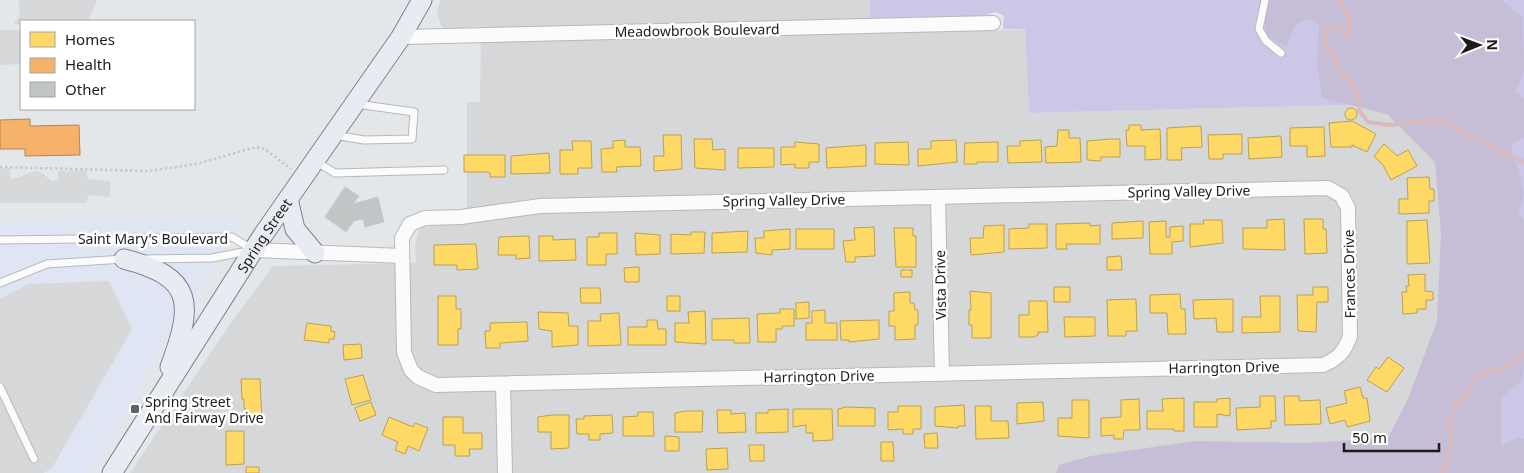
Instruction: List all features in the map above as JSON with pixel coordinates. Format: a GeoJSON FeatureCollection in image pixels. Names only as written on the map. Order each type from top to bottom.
{"type":"FeatureCollection","features":[{"type":"Feature","properties":{"kind":"main road","name":"Spring Street"},"geometry":{"type":"LineString","coordinates":[[112,473],[254,250],[401,37],[422,0]]}},
{"type":"Feature","properties":{"kind":"main road"},"geometry":{"type":"LineString","coordinates":[[288,199],[295,229],[316,253]]}},
{"type":"Feature","properties":{"kind":"main road"},"geometry":{"type":"LineString","coordinates":[[124,259],[149,266],[168,276],[177,283],[182,294],[183,324],[158,398]]}},
{"type":"Feature","properties":{"kind":"street","name":"Meadowbrook Boulevard"},"geometry":{"type":"LineString","coordinates":[[401,37],[993,23]]}},
{"type":"Feature","properties":{"kind":"street","name":"Spring Valley Drive"},"geometry":{"type":"LineString","coordinates":[[402,256],[402,238],[405,230],[417,219],[479,215],[522,207],[1328,188],[1342,196]]}},
{"type":"Feature","properties":{"kind":"street","name":"Frances Drive"},"geometry":{"type":"LineString","coordinates":[[1342,196],[1348,208],[1350,336],[1343,352]]}},
{"type":"Feature","properties":{"kind":"street","name":"Vista Drive"},"geometry":{"type":"LineString","coordinates":[[938,197],[942,374]]}},
{"type":"Feature","properties":{"kind":"street"},"geometry":{"type":"LineString","coordinates":[[254,250],[402,256]]}},
{"type":"Feature","properties":{"kind":"street","name":"Harrington Drive"},"geometry":{"type":"LineString","coordinates":[[402,256],[404,352],[411,370],[418,377],[436,384],[1323,365],[1334,360],[1343,352]]}},
{"type":"Feature","properties":{"kind":"street"},"geometry":{"type":"LineString","coordinates":[[503,384],[505,473]]}},
{"type":"Feature","properties":{"kind":"lane"},"geometry":{"type":"LineString","coordinates":[[1265,0],[1259,29],[1266,41],[1281,53]]}},
{"type":"Feature","properties":{"kind":"lane"},"geometry":{"type":"LineString","coordinates":[[333,135],[364,140],[412,139],[414,112],[355,104]]}},
{"type":"Feature","properties":{"kind":"lane"},"geometry":{"type":"LineString","coordinates":[[315,161],[335,173],[444,170]]}},
{"type":"Feature","properties":{"kind":"lane","name":"Saint Mary's Boulevard"},"geometry":{"type":"LineString","coordinates":[[0,240],[226,236],[232,237],[254,250]]}},
{"type":"Feature","properties":{"kind":"lane","name":"Saint Mary's Boulevard"},"geometry":{"type":"LineString","coordinates":[[0,283],[47,264],[124,259],[212,258],[232,256],[254,250]]}},
{"type":"Feature","properties":{"kind":"lane"},"geometry":{"type":"LineString","coordinates":[[0,387],[34,459]]}},
{"type":"Feature","properties":{"kind":"path"},"geometry":{"type":"LineString","coordinates":[[0,167],[148,170],[197,164],[256,147],[265,149],[303,178]]}},
{"type":"Feature","properties":{"kind":"shaded area"},"geometry":{"type":"Polygon","coordinates":[[[18,0],[97,0],[88,20],[20,20],[20,24],[14,24],[20,14],[18,0]]]}},
{"type":"Feature","properties":{"kind":"shaded area"},"geometry":{"type":"Polygon","coordinates":[[[441,0],[870,0],[871,32],[1025,29],[1029,113],[1464,102],[1479,473],[130,473],[230,324],[273,266],[416,263],[415,244],[420,227],[467,224],[467,102],[480,102],[481,26],[447,30],[441,26],[437,10],[441,0]]]}},
{"type":"Feature","properties":{"kind":"shaded area"},"geometry":{"type":"Polygon","coordinates":[[[870,0],[1524,0],[1524,473],[1479,473],[1464,102],[1029,113],[1025,29],[1003,29],[1004,16],[996,12],[976,18],[870,21],[870,0]]]}},
{"type":"Feature","properties":{"kind":"shaded area"},"geometry":{"type":"Polygon","coordinates":[[[1261,0],[1502,0],[1523,18],[1524,71],[1515,92],[1524,99],[1524,137],[1511,144],[1524,193],[1518,213],[1524,220],[1524,368],[1521,382],[1501,397],[1501,446],[1517,438],[1524,439],[1524,473],[1056,473],[1059,465],[1091,456],[1196,441],[1304,443],[1388,438],[1408,399],[1437,321],[1441,234],[1435,162],[1387,114],[1322,98],[1317,65],[1319,25],[1307,19],[1295,26],[1286,47],[1267,35],[1261,0]]]}},
{"type":"Feature","properties":{"kind":"shaded area"},"geometry":{"type":"Polygon","coordinates":[[[0,30],[20,30],[20,64],[0,65],[0,30]]]}},
{"type":"Feature","properties":{"kind":"shaded area"},"geometry":{"type":"Polygon","coordinates":[[[10,168],[10,177],[13,179],[35,171],[40,172],[52,181],[58,180],[58,171],[86,170],[88,179],[110,181],[110,197],[88,195],[87,203],[0,203],[0,169],[10,168]]]}},
{"type":"Feature","properties":{"kind":"shaded area"},"geometry":{"type":"Polygon","coordinates":[[[244,218],[192,303],[166,338],[110,444],[91,473],[0,473],[0,221],[244,218]]]}},
{"type":"Feature","properties":{"kind":"shaded area"},"geometry":{"type":"Polygon","coordinates":[[[109,281],[132,329],[52,468],[43,473],[0,473],[0,299],[28,284],[109,281]]]}},
{"type":"Feature","properties":{"kind":"building: Homes"},"geometry":{"type":"Polygon","coordinates":[[[1349,108],[1353,108],[1357,114],[1353,120],[1349,120],[1345,116],[1345,112],[1349,108]]]}},
{"type":"Feature","properties":{"kind":"building: Homes"},"geometry":{"type":"Polygon","coordinates":[[[1352,121],[1376,134],[1367,152],[1352,145],[1352,147],[1331,147],[1329,123],[1352,121]]]}},
{"type":"Feature","properties":{"kind":"building: Homes"},"geometry":{"type":"Polygon","coordinates":[[[1129,125],[1141,125],[1141,130],[1160,129],[1161,159],[1145,160],[1145,146],[1127,146],[1126,130],[1129,130],[1129,125]]]}},
{"type":"Feature","properties":{"kind":"building: Homes"},"geometry":{"type":"Polygon","coordinates":[[[1201,126],[1202,147],[1181,148],[1182,160],[1167,160],[1167,128],[1201,126]]]}},
{"type":"Feature","properties":{"kind":"building: Homes"},"geometry":{"type":"Polygon","coordinates":[[[1324,127],[1325,156],[1307,157],[1307,146],[1290,146],[1290,128],[1324,127]]]}},
{"type":"Feature","properties":{"kind":"building: Homes"},"geometry":{"type":"Polygon","coordinates":[[[1058,130],[1069,130],[1069,138],[1080,138],[1081,162],[1046,163],[1045,147],[1057,146],[1058,130]]]}},
{"type":"Feature","properties":{"kind":"building: Homes"},"geometry":{"type":"Polygon","coordinates":[[[1242,134],[1242,154],[1223,154],[1223,159],[1209,159],[1208,135],[1242,134]]]}},
{"type":"Feature","properties":{"kind":"building: Homes"},"geometry":{"type":"Polygon","coordinates":[[[663,135],[681,135],[682,169],[654,171],[654,156],[664,156],[663,135]]]}},
{"type":"Feature","properties":{"kind":"building: Homes"},"geometry":{"type":"Polygon","coordinates":[[[1281,136],[1282,157],[1249,159],[1248,138],[1281,136]]]}},
{"type":"Feature","properties":{"kind":"building: Homes"},"geometry":{"type":"Polygon","coordinates":[[[694,139],[712,139],[713,150],[725,149],[725,170],[695,168],[694,139]]]}},
{"type":"Feature","properties":{"kind":"building: Homes"},"geometry":{"type":"Polygon","coordinates":[[[1120,139],[1120,157],[1101,157],[1101,161],[1087,160],[1087,141],[1120,139]]]}},
{"type":"Feature","properties":{"kind":"building: Homes"},"geometry":{"type":"Polygon","coordinates":[[[625,140],[625,147],[640,147],[641,166],[616,167],[617,172],[602,172],[601,149],[613,148],[613,141],[625,140]]]}},
{"type":"Feature","properties":{"kind":"building: Homes"},"geometry":{"type":"Polygon","coordinates":[[[956,140],[957,162],[918,166],[918,149],[931,149],[931,141],[956,140]]]}},
{"type":"Feature","properties":{"kind":"building: Homes"},"geometry":{"type":"Polygon","coordinates":[[[1041,140],[1042,162],[1008,163],[1007,146],[1020,146],[1020,141],[1041,140]]]}},
{"type":"Feature","properties":{"kind":"building: Homes"},"geometry":{"type":"Polygon","coordinates":[[[572,141],[591,141],[592,168],[578,168],[578,174],[560,174],[560,150],[573,150],[572,141]]]}},
{"type":"Feature","properties":{"kind":"building: Homes"},"geometry":{"type":"Polygon","coordinates":[[[795,142],[819,144],[819,162],[809,162],[809,168],[795,168],[795,164],[781,165],[781,147],[795,147],[795,142]]]}},
{"type":"Feature","properties":{"kind":"building: Homes"},"geometry":{"type":"Polygon","coordinates":[[[908,142],[909,165],[875,164],[875,143],[908,142]]]}},
{"type":"Feature","properties":{"kind":"building: Homes"},"geometry":{"type":"Polygon","coordinates":[[[998,142],[998,162],[964,164],[965,143],[998,142]]]}},
{"type":"Feature","properties":{"kind":"building: Homes"},"geometry":{"type":"Polygon","coordinates":[[[1384,144],[1397,156],[1408,150],[1417,166],[1391,180],[1383,165],[1374,156],[1384,144]]]}},
{"type":"Feature","properties":{"kind":"building: Homes"},"geometry":{"type":"Polygon","coordinates":[[[866,145],[866,166],[827,168],[826,148],[866,145]]]}},
{"type":"Feature","properties":{"kind":"building: Homes"},"geometry":{"type":"Polygon","coordinates":[[[738,148],[774,148],[774,167],[738,168],[738,148]]]}},
{"type":"Feature","properties":{"kind":"building: Homes"},"geometry":{"type":"Polygon","coordinates":[[[549,153],[550,173],[511,174],[511,156],[549,153]]]}},
{"type":"Feature","properties":{"kind":"building: Homes"},"geometry":{"type":"Polygon","coordinates":[[[464,155],[505,155],[505,177],[490,177],[490,173],[487,172],[464,172],[464,155]]]}},
{"type":"Feature","properties":{"kind":"building: Homes"},"geometry":{"type":"Polygon","coordinates":[[[1429,177],[1430,189],[1434,189],[1434,201],[1429,201],[1429,213],[1399,214],[1399,199],[1408,199],[1407,178],[1429,177]]]}},
{"type":"Feature","properties":{"kind":"building: Homes"},"geometry":{"type":"Polygon","coordinates":[[[1284,219],[1285,250],[1243,249],[1243,228],[1267,228],[1267,220],[1284,219]]]}},
{"type":"Feature","properties":{"kind":"building: Homes"},"geometry":{"type":"Polygon","coordinates":[[[1304,219],[1323,219],[1323,229],[1326,229],[1327,253],[1305,254],[1304,219]]]}},
{"type":"Feature","properties":{"kind":"building: Homes"},"geometry":{"type":"Polygon","coordinates":[[[1203,220],[1222,220],[1223,243],[1190,247],[1190,224],[1204,224],[1203,220]]]}},
{"type":"Feature","properties":{"kind":"building: Homes"},"geometry":{"type":"Polygon","coordinates":[[[1427,220],[1430,263],[1407,264],[1407,221],[1427,220]]]}},
{"type":"Feature","properties":{"kind":"building: Homes"},"geometry":{"type":"Polygon","coordinates":[[[1143,221],[1143,238],[1112,239],[1112,223],[1143,221]]]}},
{"type":"Feature","properties":{"kind":"building: Homes"},"geometry":{"type":"Polygon","coordinates":[[[1166,221],[1166,237],[1170,237],[1170,227],[1183,226],[1183,241],[1172,242],[1172,254],[1150,254],[1149,222],[1166,221]]]}},
{"type":"Feature","properties":{"kind":"building: Homes"},"geometry":{"type":"Polygon","coordinates":[[[1090,223],[1090,226],[1100,225],[1100,244],[1066,244],[1067,249],[1056,249],[1056,224],[1090,223]]]}},
{"type":"Feature","properties":{"kind":"building: Homes"},"geometry":{"type":"Polygon","coordinates":[[[1029,224],[1047,224],[1047,248],[1009,249],[1009,229],[1029,228],[1029,224]]]}},
{"type":"Feature","properties":{"kind":"building: Homes"},"geometry":{"type":"Polygon","coordinates":[[[1004,225],[1004,252],[971,255],[970,238],[983,238],[984,226],[1004,225]]]}},
{"type":"Feature","properties":{"kind":"building: Homes"},"geometry":{"type":"Polygon","coordinates":[[[874,227],[875,256],[855,257],[855,262],[846,262],[843,241],[855,240],[854,228],[874,227]]]}},
{"type":"Feature","properties":{"kind":"building: Homes"},"geometry":{"type":"Polygon","coordinates":[[[894,228],[913,228],[913,236],[916,236],[916,267],[896,267],[894,228]]]}},
{"type":"Feature","properties":{"kind":"building: Homes"},"geometry":{"type":"Polygon","coordinates":[[[790,229],[790,249],[772,250],[772,255],[756,253],[755,238],[764,238],[764,231],[790,229]]]}},
{"type":"Feature","properties":{"kind":"building: Homes"},"geometry":{"type":"Polygon","coordinates":[[[796,229],[834,229],[834,249],[796,249],[796,229]]]}},
{"type":"Feature","properties":{"kind":"building: Homes"},"geometry":{"type":"Polygon","coordinates":[[[748,231],[747,252],[712,253],[712,233],[748,231]]]}},
{"type":"Feature","properties":{"kind":"building: Homes"},"geometry":{"type":"Polygon","coordinates":[[[691,232],[705,232],[704,253],[671,254],[671,234],[691,235],[691,232]]]}},
{"type":"Feature","properties":{"kind":"building: Homes"},"geometry":{"type":"Polygon","coordinates":[[[599,233],[617,233],[617,254],[606,254],[606,265],[587,265],[587,237],[599,237],[599,233]]]}},
{"type":"Feature","properties":{"kind":"building: Homes"},"geometry":{"type":"Polygon","coordinates":[[[635,233],[660,235],[660,254],[636,255],[635,233]]]}},
{"type":"Feature","properties":{"kind":"building: Homes"},"geometry":{"type":"Polygon","coordinates":[[[529,236],[530,258],[516,259],[516,255],[498,255],[499,237],[529,236]]]}},
{"type":"Feature","properties":{"kind":"building: Homes"},"geometry":{"type":"Polygon","coordinates":[[[539,236],[553,236],[553,240],[575,239],[576,260],[539,261],[539,236]]]}},
{"type":"Feature","properties":{"kind":"building: Homes"},"geometry":{"type":"Polygon","coordinates":[[[476,244],[478,269],[457,270],[457,265],[434,265],[434,245],[476,244]]]}},
{"type":"Feature","properties":{"kind":"building: Homes"},"geometry":{"type":"Polygon","coordinates":[[[1121,256],[1122,270],[1107,270],[1107,257],[1121,256]]]}},
{"type":"Feature","properties":{"kind":"building: Homes"},"geometry":{"type":"Polygon","coordinates":[[[639,267],[639,282],[625,282],[624,268],[639,267]]]}},
{"type":"Feature","properties":{"kind":"building: Homes"},"geometry":{"type":"Polygon","coordinates":[[[901,270],[912,270],[912,277],[901,277],[901,270]]]}},
{"type":"Feature","properties":{"kind":"building: Homes"},"geometry":{"type":"Polygon","coordinates":[[[1425,274],[1425,291],[1433,292],[1433,300],[1426,300],[1426,309],[1417,309],[1417,313],[1403,314],[1402,292],[1407,292],[1406,286],[1409,286],[1408,275],[1425,274]]]}},
{"type":"Feature","properties":{"kind":"building: Homes"},"geometry":{"type":"Polygon","coordinates":[[[1054,287],[1070,287],[1070,302],[1054,302],[1054,287]]]}},
{"type":"Feature","properties":{"kind":"building: Homes"},"geometry":{"type":"Polygon","coordinates":[[[1313,287],[1328,287],[1328,302],[1317,302],[1316,332],[1298,331],[1297,295],[1313,295],[1313,287]]]}},
{"type":"Feature","properties":{"kind":"building: Homes"},"geometry":{"type":"Polygon","coordinates":[[[580,288],[600,288],[601,303],[581,303],[580,288]]]}},
{"type":"Feature","properties":{"kind":"building: Homes"},"geometry":{"type":"Polygon","coordinates":[[[970,291],[991,293],[991,338],[972,338],[972,325],[969,325],[969,310],[971,310],[970,291]]]}},
{"type":"Feature","properties":{"kind":"building: Homes"},"geometry":{"type":"Polygon","coordinates":[[[910,292],[910,303],[914,303],[915,310],[918,310],[918,325],[915,325],[915,339],[895,340],[895,326],[889,326],[889,311],[894,311],[894,293],[910,292]]]}},
{"type":"Feature","properties":{"kind":"building: Homes"},"geometry":{"type":"Polygon","coordinates":[[[1180,294],[1181,309],[1185,309],[1186,334],[1168,334],[1167,313],[1150,313],[1150,295],[1180,294]]]}},
{"type":"Feature","properties":{"kind":"building: Homes"},"geometry":{"type":"Polygon","coordinates":[[[438,296],[456,296],[456,309],[461,309],[461,329],[458,329],[458,345],[438,345],[438,296]]]}},
{"type":"Feature","properties":{"kind":"building: Homes"},"geometry":{"type":"Polygon","coordinates":[[[667,296],[680,296],[680,311],[667,311],[667,296]]]}},
{"type":"Feature","properties":{"kind":"building: Homes"},"geometry":{"type":"Polygon","coordinates":[[[1260,296],[1280,296],[1280,332],[1242,333],[1242,317],[1261,317],[1260,296]]]}},
{"type":"Feature","properties":{"kind":"building: Homes"},"geometry":{"type":"Polygon","coordinates":[[[1136,299],[1137,331],[1126,331],[1126,336],[1108,336],[1107,300],[1136,299]]]}},
{"type":"Feature","properties":{"kind":"building: Homes"},"geometry":{"type":"Polygon","coordinates":[[[1233,299],[1233,332],[1217,332],[1216,318],[1194,319],[1193,300],[1233,299]]]}},
{"type":"Feature","properties":{"kind":"building: Homes"},"geometry":{"type":"Polygon","coordinates":[[[1029,301],[1047,301],[1048,332],[1038,332],[1038,335],[1034,337],[1019,337],[1019,315],[1029,315],[1029,301]]]}},
{"type":"Feature","properties":{"kind":"building: Homes"},"geometry":{"type":"Polygon","coordinates":[[[809,302],[809,318],[796,319],[796,303],[809,302]]]}},
{"type":"Feature","properties":{"kind":"building: Homes"},"geometry":{"type":"Polygon","coordinates":[[[780,309],[794,309],[794,326],[782,326],[782,329],[776,329],[776,342],[758,342],[757,314],[780,313],[780,309]]]}},
{"type":"Feature","properties":{"kind":"building: Homes"},"geometry":{"type":"Polygon","coordinates":[[[825,310],[825,323],[837,323],[837,340],[806,340],[806,323],[812,323],[812,311],[825,310]]]}},
{"type":"Feature","properties":{"kind":"building: Homes"},"geometry":{"type":"Polygon","coordinates":[[[705,311],[706,344],[675,342],[675,323],[689,323],[688,312],[705,311]]]}},
{"type":"Feature","properties":{"kind":"building: Homes"},"geometry":{"type":"Polygon","coordinates":[[[538,312],[568,313],[569,326],[578,326],[578,345],[552,347],[552,331],[539,329],[538,312]]]}},
{"type":"Feature","properties":{"kind":"building: Homes"},"geometry":{"type":"Polygon","coordinates":[[[619,313],[621,345],[588,346],[588,321],[601,321],[600,314],[619,313]]]}},
{"type":"Feature","properties":{"kind":"building: Homes"},"geometry":{"type":"Polygon","coordinates":[[[1064,317],[1095,317],[1095,336],[1065,337],[1064,317]]]}},
{"type":"Feature","properties":{"kind":"building: Homes"},"geometry":{"type":"Polygon","coordinates":[[[749,318],[750,343],[734,343],[734,340],[712,340],[712,319],[749,318]]]}},
{"type":"Feature","properties":{"kind":"building: Homes"},"geometry":{"type":"Polygon","coordinates":[[[647,320],[657,320],[658,329],[666,329],[666,345],[628,345],[628,327],[647,327],[647,320]]]}},
{"type":"Feature","properties":{"kind":"building: Homes"},"geometry":{"type":"Polygon","coordinates":[[[879,320],[879,339],[849,342],[849,340],[841,340],[840,321],[879,320]]]}},
{"type":"Feature","properties":{"kind":"building: Homes"},"geometry":{"type":"Polygon","coordinates":[[[527,322],[528,341],[500,343],[500,348],[486,348],[485,331],[490,331],[490,323],[527,322]]]}},
{"type":"Feature","properties":{"kind":"building: Homes"},"geometry":{"type":"Polygon","coordinates":[[[307,323],[331,326],[331,331],[335,332],[334,339],[329,339],[329,343],[304,340],[307,323]]]}},
{"type":"Feature","properties":{"kind":"building: Homes"},"geometry":{"type":"Polygon","coordinates":[[[361,344],[362,358],[344,360],[343,345],[361,344]]]}},
{"type":"Feature","properties":{"kind":"building: Homes"},"geometry":{"type":"Polygon","coordinates":[[[1388,357],[1404,368],[1387,392],[1367,380],[1376,367],[1379,369],[1388,357]]]}},
{"type":"Feature","properties":{"kind":"building: Homes"},"geometry":{"type":"Polygon","coordinates":[[[363,375],[371,400],[352,405],[345,379],[363,375]]]}},
{"type":"Feature","properties":{"kind":"building: Homes"},"geometry":{"type":"Polygon","coordinates":[[[241,379],[260,379],[262,422],[246,422],[246,409],[244,409],[244,399],[242,399],[241,379]]]}},
{"type":"Feature","properties":{"kind":"building: Homes"},"geometry":{"type":"Polygon","coordinates":[[[1360,387],[1363,398],[1367,398],[1370,421],[1347,427],[1345,420],[1330,424],[1326,408],[1347,403],[1344,391],[1360,387]]]}},
{"type":"Feature","properties":{"kind":"building: Homes"},"geometry":{"type":"Polygon","coordinates":[[[1260,396],[1275,396],[1276,421],[1271,421],[1271,428],[1237,430],[1236,408],[1260,407],[1260,396]]]}},
{"type":"Feature","properties":{"kind":"building: Homes"},"geometry":{"type":"Polygon","coordinates":[[[1284,396],[1299,396],[1299,401],[1320,400],[1321,424],[1285,425],[1284,396]]]}},
{"type":"Feature","properties":{"kind":"building: Homes"},"geometry":{"type":"Polygon","coordinates":[[[1184,398],[1184,431],[1147,429],[1147,411],[1163,411],[1162,399],[1184,398]]]}},
{"type":"Feature","properties":{"kind":"building: Homes"},"geometry":{"type":"Polygon","coordinates":[[[1230,398],[1230,416],[1217,414],[1217,427],[1194,427],[1194,402],[1217,402],[1217,399],[1230,398]]]}},
{"type":"Feature","properties":{"kind":"building: Homes"},"geometry":{"type":"Polygon","coordinates":[[[1139,399],[1140,430],[1124,430],[1123,439],[1114,439],[1114,435],[1101,436],[1101,418],[1121,417],[1121,400],[1139,399]]]}},
{"type":"Feature","properties":{"kind":"building: Homes"},"geometry":{"type":"Polygon","coordinates":[[[1072,400],[1089,400],[1089,438],[1058,436],[1058,418],[1072,418],[1072,400]]]}},
{"type":"Feature","properties":{"kind":"building: Homes"},"geometry":{"type":"Polygon","coordinates":[[[371,402],[376,415],[360,421],[355,408],[371,402]]]}},
{"type":"Feature","properties":{"kind":"building: Homes"},"geometry":{"type":"Polygon","coordinates":[[[1043,402],[1044,421],[1017,424],[1017,403],[1043,402]]]}},
{"type":"Feature","properties":{"kind":"building: Homes"},"geometry":{"type":"Polygon","coordinates":[[[964,405],[965,426],[958,426],[958,428],[935,426],[935,407],[964,405]]]}},
{"type":"Feature","properties":{"kind":"building: Homes"},"geometry":{"type":"Polygon","coordinates":[[[898,406],[921,406],[921,429],[913,429],[913,434],[903,434],[903,429],[888,430],[888,412],[898,412],[898,406]]]}},
{"type":"Feature","properties":{"kind":"building: Homes"},"geometry":{"type":"Polygon","coordinates":[[[975,406],[991,406],[991,421],[1008,421],[1009,438],[976,439],[975,406]]]}},
{"type":"Feature","properties":{"kind":"building: Homes"},"geometry":{"type":"Polygon","coordinates":[[[846,407],[875,408],[875,426],[838,426],[838,409],[846,407]]]}},
{"type":"Feature","properties":{"kind":"building: Homes"},"geometry":{"type":"Polygon","coordinates":[[[788,409],[788,432],[756,433],[756,413],[788,409]]]}},
{"type":"Feature","properties":{"kind":"building: Homes"},"geometry":{"type":"Polygon","coordinates":[[[793,409],[832,409],[833,440],[813,441],[813,433],[806,433],[806,425],[793,427],[793,409]]]}},
{"type":"Feature","properties":{"kind":"building: Homes"},"geometry":{"type":"Polygon","coordinates":[[[717,410],[731,410],[731,414],[745,413],[746,432],[718,433],[717,410]]]}},
{"type":"Feature","properties":{"kind":"building: Homes"},"geometry":{"type":"Polygon","coordinates":[[[703,411],[702,432],[675,432],[675,413],[703,411]]]}},
{"type":"Feature","properties":{"kind":"building: Homes"},"geometry":{"type":"Polygon","coordinates":[[[638,412],[653,412],[654,436],[623,436],[623,417],[638,416],[638,412]]]}},
{"type":"Feature","properties":{"kind":"building: Homes"},"geometry":{"type":"Polygon","coordinates":[[[569,415],[569,448],[551,449],[551,432],[538,432],[538,417],[569,415]]]}},
{"type":"Feature","properties":{"kind":"building: Homes"},"geometry":{"type":"Polygon","coordinates":[[[612,415],[613,433],[600,434],[600,440],[589,440],[589,434],[577,434],[576,419],[584,419],[584,416],[612,415]]]}},
{"type":"Feature","properties":{"kind":"building: Homes"},"geometry":{"type":"Polygon","coordinates":[[[389,417],[413,427],[415,423],[428,428],[419,451],[408,446],[405,454],[395,450],[398,442],[382,435],[389,417]]]}},
{"type":"Feature","properties":{"kind":"building: Homes"},"geometry":{"type":"Polygon","coordinates":[[[443,417],[463,417],[463,433],[482,433],[482,449],[469,449],[470,456],[455,456],[455,445],[443,445],[443,417]]]}},
{"type":"Feature","properties":{"kind":"building: Homes"},"geometry":{"type":"Polygon","coordinates":[[[226,431],[244,431],[244,464],[226,465],[226,431]]]}},
{"type":"Feature","properties":{"kind":"building: Homes"},"geometry":{"type":"Polygon","coordinates":[[[937,433],[938,448],[925,448],[924,434],[937,433]]]}},
{"type":"Feature","properties":{"kind":"building: Homes"},"geometry":{"type":"Polygon","coordinates":[[[665,436],[679,437],[679,451],[665,451],[665,436]]]}},
{"type":"Feature","properties":{"kind":"building: Homes"},"geometry":{"type":"Polygon","coordinates":[[[881,442],[893,442],[894,461],[881,461],[881,442]]]}},
{"type":"Feature","properties":{"kind":"building: Homes"},"geometry":{"type":"Polygon","coordinates":[[[749,445],[764,445],[764,461],[750,461],[749,445]]]}},
{"type":"Feature","properties":{"kind":"building: Homes"},"geometry":{"type":"Polygon","coordinates":[[[727,448],[728,469],[707,470],[706,449],[727,448]]]}},
{"type":"Feature","properties":{"kind":"building: Homes"},"geometry":{"type":"Polygon","coordinates":[[[246,467],[259,467],[259,473],[246,473],[246,467]]]}},
{"type":"Feature","properties":{"kind":"building: Health"},"geometry":{"type":"Polygon","coordinates":[[[30,119],[30,126],[79,125],[80,155],[25,156],[25,149],[0,149],[0,120],[30,119]]]}},
{"type":"Feature","properties":{"kind":"building: Other"},"geometry":{"type":"Polygon","coordinates":[[[345,187],[359,196],[353,204],[378,197],[384,222],[365,227],[363,219],[354,221],[346,232],[325,217],[345,187]]]}},
{"type":"Feature","properties":{"kind":"waterway"},"geometry":{"type":"LineString","coordinates":[[1340,0],[1349,18],[1350,32],[1347,34],[1339,28],[1328,27],[1325,31],[1325,46],[1336,57],[1338,72],[1347,79],[1357,93],[1359,110],[1368,122],[1389,125],[1438,120],[1454,125],[1471,137],[1524,162]]}},
{"type":"Feature","properties":{"kind":"waterway"},"geometry":{"type":"LineString","coordinates":[[1442,473],[1452,442],[1448,427],[1455,404],[1465,398],[1477,376],[1509,366],[1524,354]]}},
{"type":"Feature","properties":{"kind":"place","name":"Spring Street And Fairway Drive"},"geometry":{"type":"Point","coordinates":[135,409]}}]}
